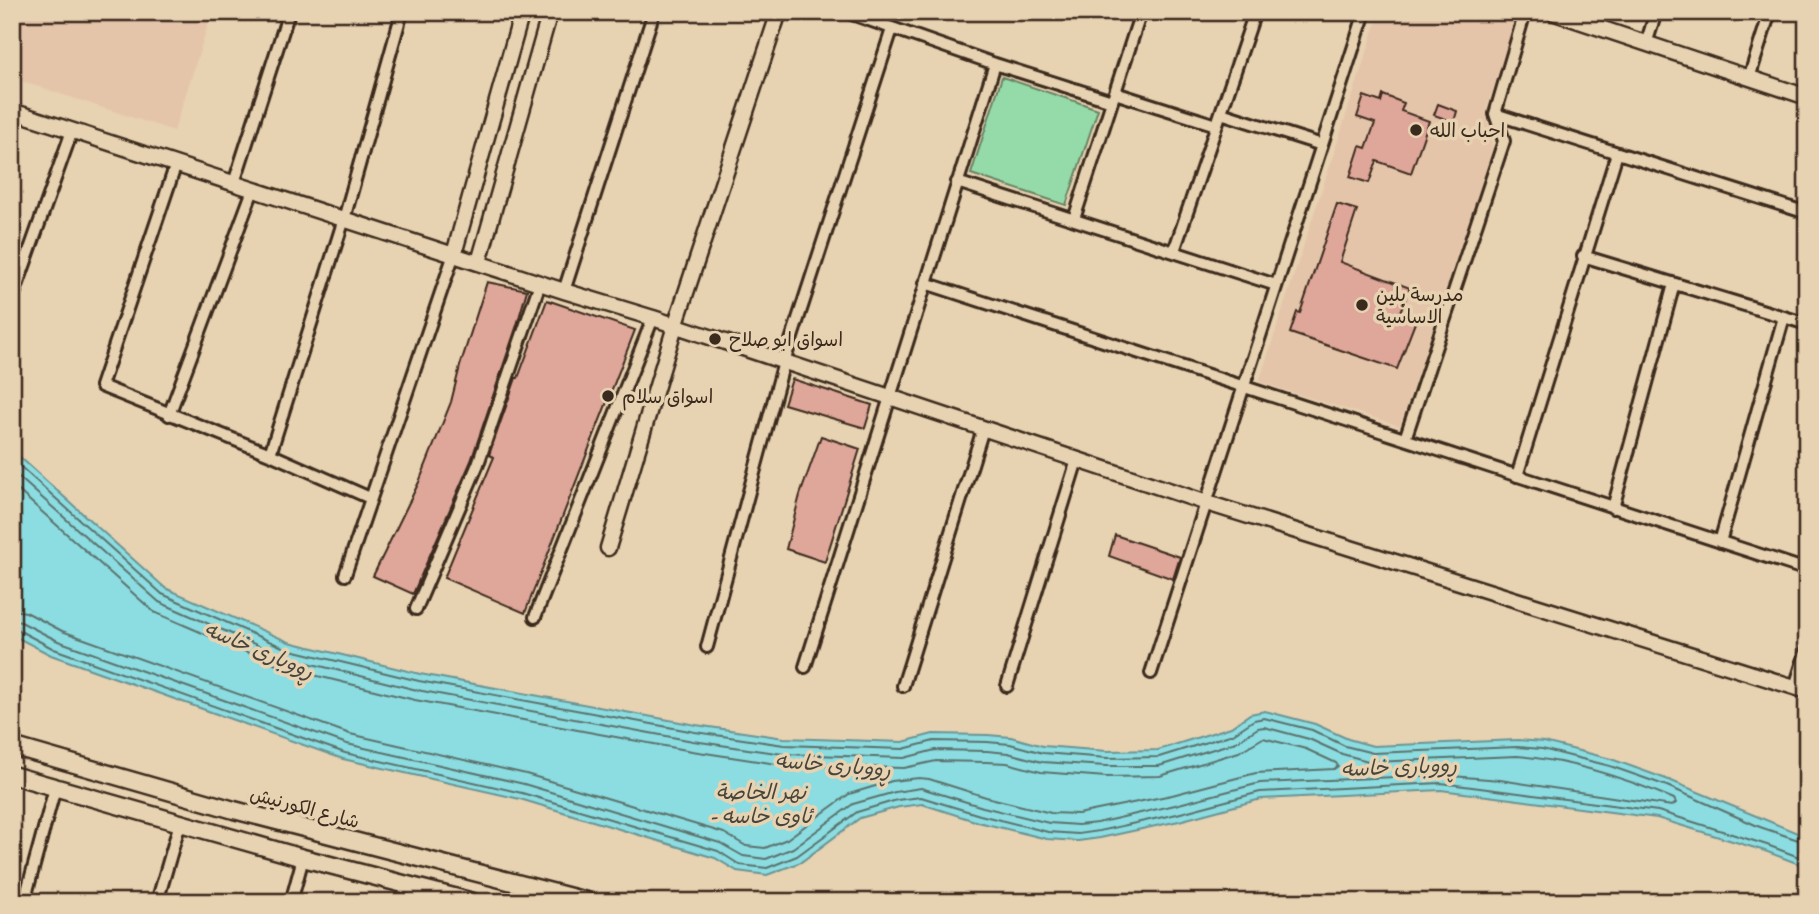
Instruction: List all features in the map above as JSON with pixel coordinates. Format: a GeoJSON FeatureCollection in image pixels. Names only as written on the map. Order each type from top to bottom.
{"type":"FeatureCollection","features":[{"type":"Feature","properties":{"kind":"main road","name":"شارع الكورنيش"},"geometry":{"type":"LineString","coordinates":[[12,746],[234,810],[590,902]]}},
{"type":"Feature","properties":{"kind":"main road"},"geometry":{"type":"LineString","coordinates":[[12,775],[303,858],[421,895],[472,902]]}},
{"type":"Feature","properties":{"kind":"street"},"geometry":{"type":"LineString","coordinates":[[234,183],[289,12]]}},
{"type":"Feature","properties":{"kind":"street"},"geometry":{"type":"LineString","coordinates":[[270,454],[344,219],[401,12]]}},
{"type":"Feature","properties":{"kind":"street"},"geometry":{"type":"LineString","coordinates":[[345,575],[454,254],[522,12]]}},
{"type":"Feature","properties":{"kind":"street"},"geometry":{"type":"LineString","coordinates":[[480,262],[550,12]]}},
{"type":"Feature","properties":{"kind":"street"},"geometry":{"type":"LineString","coordinates":[[564,291],[654,12]]}},
{"type":"Feature","properties":{"kind":"street"},"geometry":{"type":"LineString","coordinates":[[608,548],[675,326],[779,12]]}},
{"type":"Feature","properties":{"kind":"street"},"geometry":{"type":"LineString","coordinates":[[846,12],[996,64],[1216,125]]}},
{"type":"Feature","properties":{"kind":"street"},"geometry":{"type":"LineString","coordinates":[[1074,219],[1140,12]]}},
{"type":"Feature","properties":{"kind":"street"},"geometry":{"type":"LineString","coordinates":[[1174,251],[1255,12]]}},
{"type":"Feature","properties":{"kind":"street"},"geometry":{"type":"LineString","coordinates":[[1151,673],[1365,12]]}},
{"type":"Feature","properties":{"kind":"street"},"geometry":{"type":"LineString","coordinates":[[1405,439],[1504,141],[1495,114],[1525,12]]}},
{"type":"Feature","properties":{"kind":"street"},"geometry":{"type":"LineString","coordinates":[[1552,12],[1807,97]]}},
{"type":"Feature","properties":{"kind":"street"},"geometry":{"type":"LineString","coordinates":[[1646,44],[1656,12]]}},
{"type":"Feature","properties":{"kind":"street"},"geometry":{"type":"LineString","coordinates":[[1749,78],[1770,12]]}},
{"type":"Feature","properties":{"kind":"street"},"geometry":{"type":"LineString","coordinates":[[707,647],[784,362],[892,29]]}},
{"type":"Feature","properties":{"kind":"street"},"geometry":{"type":"LineString","coordinates":[[805,667],[996,64]]}},
{"type":"Feature","properties":{"kind":"street"},"geometry":{"type":"LineString","coordinates":[[12,111],[653,318],[1207,503],[1801,689],[1807,649]]}},
{"type":"Feature","properties":{"kind":"street"},"geometry":{"type":"LineString","coordinates":[[1221,113],[1322,145]]}},
{"type":"Feature","properties":{"kind":"street"},"geometry":{"type":"LineString","coordinates":[[1495,114],[1807,213]]}},
{"type":"Feature","properties":{"kind":"street"},"geometry":{"type":"LineString","coordinates":[[12,300],[72,131]]}},
{"type":"Feature","properties":{"kind":"street"},"geometry":{"type":"LineString","coordinates":[[1517,476],[1617,153]]}},
{"type":"Feature","properties":{"kind":"street"},"geometry":{"type":"LineString","coordinates":[[176,164],[101,386],[270,454],[370,498]]}},
{"type":"Feature","properties":{"kind":"street"},"geometry":{"type":"LineString","coordinates":[[957,182],[1276,285]]}},
{"type":"Feature","properties":{"kind":"street"},"geometry":{"type":"LineString","coordinates":[[169,415],[253,190]]}},
{"type":"Feature","properties":{"kind":"street"},"geometry":{"type":"LineString","coordinates":[[1583,256],[1807,324]]}},
{"type":"Feature","properties":{"kind":"street"},"geometry":{"type":"LineString","coordinates":[[416,609],[478,464],[540,283]]}},
{"type":"Feature","properties":{"kind":"street"},"geometry":{"type":"LineString","coordinates":[[925,283],[1807,570]]}},
{"type":"Feature","properties":{"kind":"street"},"geometry":{"type":"LineString","coordinates":[[1614,508],[1674,284]]}},
{"type":"Feature","properties":{"kind":"street"},"geometry":{"type":"LineString","coordinates":[[1720,542],[1784,317]]}},
{"type":"Feature","properties":{"kind":"street"},"geometry":{"type":"LineString","coordinates":[[535,617],[653,318]]}},
{"type":"Feature","properties":{"kind":"street"},"geometry":{"type":"LineString","coordinates":[[903,686],[983,429]]}},
{"type":"Feature","properties":{"kind":"street"},"geometry":{"type":"LineString","coordinates":[[1007,685],[1077,460]]}},
{"type":"Feature","properties":{"kind":"street"},"geometry":{"type":"LineString","coordinates":[[24,902],[55,788]]}},
{"type":"Feature","properties":{"kind":"street"},"geometry":{"type":"LineString","coordinates":[[157,902],[180,823]]}},
{"type":"Feature","properties":{"kind":"street"},"geometry":{"type":"LineString","coordinates":[[291,902],[303,858]]}},
{"type":"Feature","properties":{"kind":"shaded area"},"geometry":{"type":"Polygon","coordinates":[[[12,12],[212,12],[174,131],[12,78],[12,12]]]}},
{"type":"Feature","properties":{"kind":"shaded area"},"geometry":{"type":"Polygon","coordinates":[[[1380,12],[1486,12],[1515,22],[1486,111],[1493,148],[1400,426],[1259,382],[1380,12]]]}},
{"type":"Feature","properties":{"kind":"green space"},"geometry":{"type":"Polygon","coordinates":[[[1002,77],[1098,109],[1066,205],[971,174],[1002,77]]]}},
{"type":"Feature","properties":{"kind":"water","name":"نهر الخاصة - ئاوی خاسە"},"geometry":{"type":"Polygon","coordinates":[[[12,450],[165,588],[289,642],[420,674],[696,725],[784,738],[903,742],[933,734],[988,735],[1011,737],[1043,746],[1107,751],[1158,750],[1231,727],[1250,714],[1265,711],[1315,724],[1348,739],[1373,746],[1518,740],[1544,742],[1611,759],[1807,837],[1807,867],[1765,851],[1657,818],[1441,790],[1261,799],[1179,821],[1078,841],[1047,839],[978,822],[922,804],[899,807],[860,818],[801,862],[767,875],[737,871],[715,858],[520,799],[343,759],[51,655],[12,635],[12,450]]]}},
{"type":"Feature","properties":{"kind":"building"},"geometry":{"type":"Polygon","coordinates":[[[1383,95],[1404,103],[1401,111],[1429,121],[1411,173],[1377,161],[1369,183],[1350,177],[1360,146],[1366,148],[1375,123],[1357,117],[1364,96],[1381,102],[1383,95]]]}},
{"type":"Feature","properties":{"kind":"building"},"geometry":{"type":"Polygon","coordinates":[[[1438,104],[1457,111],[1454,122],[1434,115],[1438,104]]]}},
{"type":"Feature","properties":{"kind":"building"},"geometry":{"type":"Polygon","coordinates":[[[1337,204],[1357,210],[1340,262],[1410,288],[1399,314],[1416,320],[1397,369],[1290,333],[1297,312],[1300,313],[1337,204]]]}},
{"type":"Feature","properties":{"kind":"building"},"geometry":{"type":"Polygon","coordinates":[[[487,282],[527,290],[471,461],[413,594],[373,576],[419,482],[451,402],[487,282]]]}},
{"type":"Feature","properties":{"kind":"building"},"geometry":{"type":"Polygon","coordinates":[[[547,300],[635,330],[525,613],[444,578],[494,457],[489,455],[547,300]]]}},
{"type":"Feature","properties":{"kind":"building"},"geometry":{"type":"Polygon","coordinates":[[[792,379],[872,405],[865,428],[784,404],[792,379]]]}},
{"type":"Feature","properties":{"kind":"building"},"geometry":{"type":"Polygon","coordinates":[[[821,436],[860,449],[825,562],[786,549],[800,495],[821,436]]]}},
{"type":"Feature","properties":{"kind":"building"},"geometry":{"type":"Polygon","coordinates":[[[1115,535],[1180,557],[1173,579],[1109,556],[1115,535]]]}},
{"type":"Feature","properties":{"kind":"place","name":"احباب الله"},"geometry":{"type":"Point","coordinates":[1416,130]}},
{"type":"Feature","properties":{"kind":"place","name":"مدرسة بلين الاساسية"},"geometry":{"type":"Point","coordinates":[1362,305]}},
{"type":"Feature","properties":{"kind":"place","name":"اسواق ابو صلاح"},"geometry":{"type":"Point","coordinates":[715,339]}},
{"type":"Feature","properties":{"kind":"place","name":"اسواق سلام"},"geometry":{"type":"Point","coordinates":[608,396]}},
{"type":"Feature","properties":{"kind":"water label","name":"ڕووباری خاسە"},"geometry":{"type":"Point","coordinates":[259,650]}},
{"type":"Feature","properties":{"kind":"water label","name":"ڕووباری خاسە"},"geometry":{"type":"Point","coordinates":[833,765]}},
{"type":"Feature","properties":{"kind":"water label","name":"ڕووباری خاسە"},"geometry":{"type":"Point","coordinates":[1399,767]}}]}
